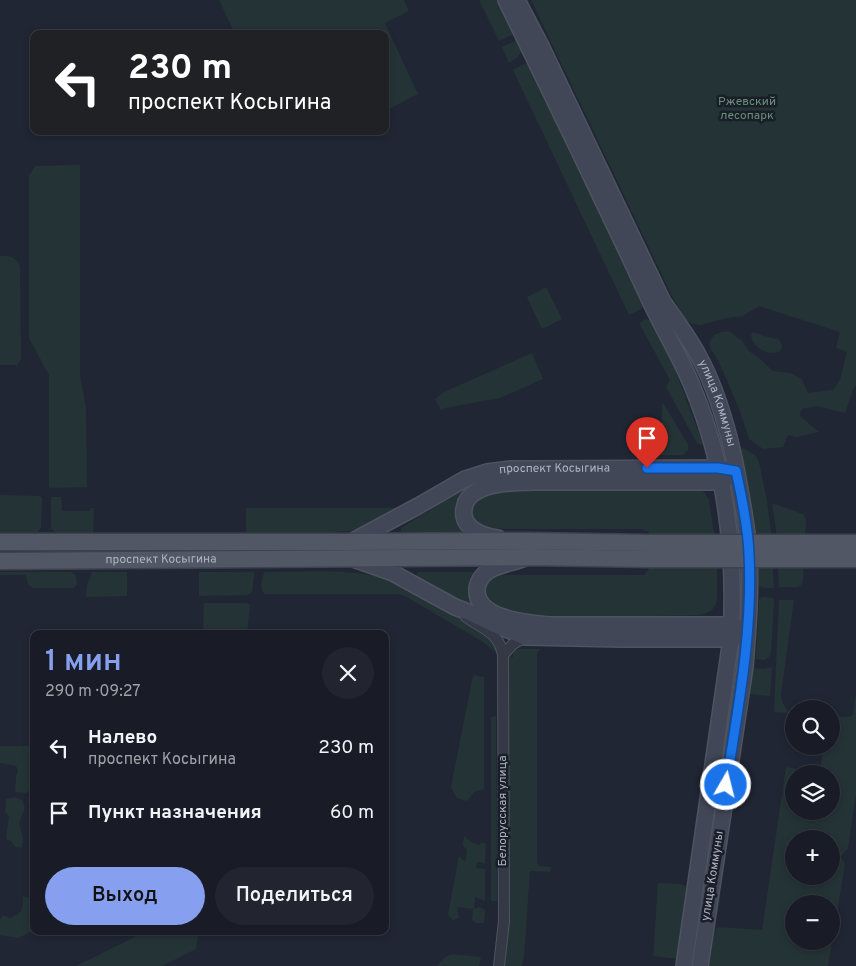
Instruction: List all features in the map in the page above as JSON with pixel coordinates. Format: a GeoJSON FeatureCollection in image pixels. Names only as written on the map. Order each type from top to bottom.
{"type":"FeatureCollection","features":[{"type":"Feature","properties":{"kind":"main road","name":"улица Коммуны"},"geometry":{"type":"LineString","coordinates":[[506,0],[680,359],[705,419],[713,445],[728,518],[732,554],[732,632],[684,966]]}},
{"type":"Feature","properties":{"kind":"main road","name":"улица Коммуны"},"geometry":{"type":"LineString","coordinates":[[517,0],[542,48],[663,302],[680,325],[702,363],[723,415],[745,514],[749,553],[750,593],[745,667],[700,966]]}},
{"type":"Feature","properties":{"kind":"main road","name":"проспект Косыгина"},"geometry":{"type":"LineString","coordinates":[[351,542],[465,479],[487,472],[518,469],[720,475]]}},
{"type":"Feature","properties":{"kind":"main road","name":"проспект Косыгина"},"geometry":{"type":"LineString","coordinates":[[529,549],[479,533],[467,525],[464,518],[466,500],[473,493],[488,486],[509,483],[720,475],[736,471]]}},
{"type":"Feature","properties":{"kind":"main road","name":"проспект Косыгина"},"geometry":{"type":"LineString","coordinates":[[0,542],[351,542],[529,549],[649,551]]}},
{"type":"Feature","properties":{"kind":"main road"},"geometry":{"type":"LineString","coordinates":[[649,551],[856,543]]}},
{"type":"Feature","properties":{"kind":"main road","name":"проспект Косыгина"},"geometry":{"type":"LineString","coordinates":[[0,561],[352,559],[529,549]]}},
{"type":"Feature","properties":{"kind":"main road","name":"проспект Косыгина"},"geometry":{"type":"LineString","coordinates":[[529,549],[491,569],[484,574],[479,582],[477,591],[479,599],[484,606],[508,619],[552,625],[748,632]]}},
{"type":"Feature","properties":{"kind":"main road"},"geometry":{"type":"LineString","coordinates":[[649,551],[856,559]]}},
{"type":"Feature","properties":{"kind":"main road","name":"проспект Косыгина"},"geometry":{"type":"LineString","coordinates":[[352,559],[393,573],[455,607],[525,637],[622,639],[732,632]]}},
{"type":"Feature","properties":{"kind":"street","name":"Белорусская улица"},"geometry":{"type":"LineString","coordinates":[[455,607],[467,618],[496,636],[501,644],[503,655],[504,921],[499,966]]}},
{"type":"Feature","properties":{"kind":"street"},"geometry":{"type":"LineString","coordinates":[[503,655],[513,644],[525,637]]}},
{"type":"Feature","properties":{"kind":"green space"},"geometry":{"type":"Polygon","coordinates":[[[219,0],[404,0],[409,11],[385,23],[388,30],[233,30],[219,0]]]}},
{"type":"Feature","properties":{"kind":"green space"},"geometry":{"type":"Polygon","coordinates":[[[479,0],[498,0],[514,34],[499,41],[479,0]]]}},
{"type":"Feature","properties":{"kind":"green space","name":"Ржевский лесопарк"},"geometry":{"type":"Polygon","coordinates":[[[531,0],[856,0],[856,385],[845,413],[817,406],[801,409],[800,416],[819,432],[797,437],[788,435],[783,447],[763,449],[749,439],[729,385],[709,343],[714,335],[729,331],[773,371],[790,373],[802,379],[808,393],[834,389],[840,380],[847,352],[836,348],[840,332],[759,306],[743,316],[700,325],[687,321],[672,296],[531,0]]]}},
{"type":"Feature","properties":{"kind":"green space"},"geometry":{"type":"Polygon","coordinates":[[[389,32],[418,94],[389,109],[389,32]]]}},
{"type":"Feature","properties":{"kind":"green space"},"geometry":{"type":"Polygon","coordinates":[[[517,40],[522,50],[518,57],[509,63],[502,47],[517,40]]]}},
{"type":"Feature","properties":{"kind":"green space"},"geometry":{"type":"Polygon","coordinates":[[[526,63],[529,64],[644,305],[641,309],[629,315],[513,70],[526,63]]]}},
{"type":"Feature","properties":{"kind":"green space"},"geometry":{"type":"Polygon","coordinates":[[[80,165],[80,375],[86,408],[87,487],[49,488],[49,375],[29,338],[29,176],[35,166],[80,165]]]}},
{"type":"Feature","properties":{"kind":"green space"},"geometry":{"type":"Polygon","coordinates":[[[0,256],[12,257],[20,267],[21,358],[17,365],[0,365],[0,256]]]}},
{"type":"Feature","properties":{"kind":"green space"},"geometry":{"type":"Polygon","coordinates":[[[546,287],[562,319],[542,329],[527,297],[546,287]]]}},
{"type":"Feature","properties":{"kind":"green space"},"geometry":{"type":"Polygon","coordinates":[[[646,319],[652,321],[675,370],[703,444],[701,445],[697,443],[666,387],[670,380],[639,323],[646,319]]]}},
{"type":"Feature","properties":{"kind":"green space"},"geometry":{"type":"Polygon","coordinates":[[[753,332],[778,339],[782,345],[781,350],[772,353],[759,348],[754,343],[751,335],[753,332]]]}},
{"type":"Feature","properties":{"kind":"green space"},"geometry":{"type":"Polygon","coordinates":[[[532,353],[543,379],[500,398],[441,410],[435,399],[444,392],[532,353]]]}},
{"type":"Feature","properties":{"kind":"green space"},"geometry":{"type":"Polygon","coordinates":[[[663,403],[688,444],[688,450],[683,455],[661,455],[663,403]]]}},
{"type":"Feature","properties":{"kind":"green space"},"geometry":{"type":"Polygon","coordinates":[[[744,448],[756,456],[759,462],[771,531],[774,588],[759,586],[756,532],[741,449],[744,448]]]}},
{"type":"Feature","properties":{"kind":"green space"},"geometry":{"type":"Polygon","coordinates":[[[487,464],[487,466],[369,527],[323,533],[246,533],[246,508],[402,508],[461,474],[487,464]]]}},
{"type":"Feature","properties":{"kind":"green space"},"geometry":{"type":"Polygon","coordinates":[[[481,482],[473,488],[462,532],[401,531],[401,528],[464,489],[481,482]]]}},
{"type":"Feature","properties":{"kind":"green space"},"geometry":{"type":"Polygon","coordinates":[[[533,489],[699,490],[704,492],[709,500],[717,553],[716,605],[709,612],[699,615],[562,617],[526,614],[494,604],[486,596],[485,587],[491,580],[502,575],[644,575],[649,569],[649,532],[642,529],[506,529],[479,525],[472,518],[473,506],[479,499],[485,496],[505,491],[533,489]]]}},
{"type":"Feature","properties":{"kind":"green space"},"geometry":{"type":"Polygon","coordinates":[[[0,495],[40,496],[42,498],[41,528],[38,532],[0,532],[0,495]]]}},
{"type":"Feature","properties":{"kind":"green space"},"geometry":{"type":"Polygon","coordinates":[[[51,497],[61,497],[62,511],[90,511],[91,508],[94,508],[93,532],[55,532],[51,528],[51,497]]]}},
{"type":"Feature","properties":{"kind":"green space"},"geometry":{"type":"Polygon","coordinates":[[[772,503],[803,514],[806,519],[803,581],[798,587],[779,587],[776,531],[772,503]]]}},
{"type":"Feature","properties":{"kind":"green space"},"geometry":{"type":"Polygon","coordinates":[[[318,571],[355,573],[389,580],[406,586],[487,635],[493,642],[496,653],[483,642],[405,596],[398,594],[265,594],[261,587],[264,572],[318,571]]]}},
{"type":"Feature","properties":{"kind":"green space"},"geometry":{"type":"Polygon","coordinates":[[[0,572],[71,572],[76,577],[77,584],[74,588],[33,588],[28,585],[26,575],[0,575],[0,572]]]}},
{"type":"Feature","properties":{"kind":"green space"},"geometry":{"type":"Polygon","coordinates":[[[92,572],[127,572],[127,596],[86,597],[87,585],[92,572]]]}},
{"type":"Feature","properties":{"kind":"green space"},"geometry":{"type":"Polygon","coordinates":[[[199,572],[254,572],[252,592],[247,595],[199,596],[199,572]]]}},
{"type":"Feature","properties":{"kind":"green space"},"geometry":{"type":"Polygon","coordinates":[[[418,572],[474,572],[477,609],[475,611],[417,576],[418,572]]]}},
{"type":"Feature","properties":{"kind":"green space"},"geometry":{"type":"Polygon","coordinates":[[[763,597],[774,598],[771,654],[765,660],[756,659],[759,599],[763,597]]]}},
{"type":"Feature","properties":{"kind":"green space"},"geometry":{"type":"Polygon","coordinates":[[[779,600],[794,600],[781,694],[785,713],[774,712],[779,600]]]}},
{"type":"Feature","properties":{"kind":"green space"},"geometry":{"type":"Polygon","coordinates":[[[204,603],[247,603],[250,605],[247,630],[203,630],[204,603]]]}},
{"type":"Feature","properties":{"kind":"green space"},"geometry":{"type":"Polygon","coordinates":[[[518,649],[541,649],[537,653],[537,863],[540,866],[551,867],[550,872],[530,871],[522,966],[505,966],[509,921],[509,657],[513,657],[514,652],[518,649]]]}},
{"type":"Feature","properties":{"kind":"green space"},"geometry":{"type":"Polygon","coordinates":[[[772,667],[770,696],[750,694],[754,668],[764,669],[772,667]]]}},
{"type":"Feature","properties":{"kind":"green space"},"geometry":{"type":"Polygon","coordinates":[[[473,675],[484,677],[484,789],[474,792],[467,801],[457,798],[451,787],[473,675]]]}},
{"type":"Feature","properties":{"kind":"green space"},"geometry":{"type":"Polygon","coordinates":[[[856,693],[856,794],[848,848],[841,856],[845,864],[840,895],[785,895],[785,950],[831,950],[828,966],[709,966],[714,933],[717,927],[762,930],[785,774],[785,820],[840,820],[840,765],[821,765],[822,755],[840,755],[840,717],[850,717],[853,714],[856,693]]]}},
{"type":"Feature","properties":{"kind":"green space"},"geometry":{"type":"Polygon","coordinates":[[[496,716],[497,901],[491,901],[491,717],[496,716]]]}},
{"type":"Feature","properties":{"kind":"green space"},"geometry":{"type":"Polygon","coordinates":[[[0,746],[30,746],[30,792],[15,792],[18,771],[16,766],[0,763],[0,746]]]}},
{"type":"Feature","properties":{"kind":"green space"},"geometry":{"type":"Polygon","coordinates":[[[14,797],[22,800],[25,808],[19,823],[23,838],[22,848],[15,847],[6,837],[9,817],[5,812],[6,799],[14,797]]]}},
{"type":"Feature","properties":{"kind":"green space"},"geometry":{"type":"Polygon","coordinates":[[[464,836],[471,842],[479,845],[486,843],[485,863],[477,862],[476,868],[485,869],[485,901],[475,897],[474,909],[479,907],[485,910],[484,923],[475,923],[472,920],[473,909],[457,907],[459,918],[453,920],[448,915],[459,856],[465,862],[467,850],[463,845],[464,836]]]}},
{"type":"Feature","properties":{"kind":"green space"},"geometry":{"type":"Polygon","coordinates":[[[658,883],[680,884],[688,887],[679,958],[653,956],[658,883]]]}},
{"type":"Feature","properties":{"kind":"green space"},"geometry":{"type":"Polygon","coordinates":[[[23,896],[30,898],[30,932],[18,938],[0,935],[0,919],[3,915],[10,918],[20,912],[23,896]]]}},
{"type":"Feature","properties":{"kind":"green space"},"geometry":{"type":"Polygon","coordinates":[[[139,935],[198,935],[196,949],[162,966],[76,966],[139,935]]]}},
{"type":"Feature","properties":{"kind":"green space"},"geometry":{"type":"Polygon","coordinates":[[[451,954],[481,957],[479,966],[437,966],[444,958],[451,954]]]}},
{"type":"Feature","properties":{"kind":"route"},"geometry":{"type":"LineString","coordinates":[[647,468],[718,468],[736,471],[745,514],[749,553],[750,593],[745,667],[726,785]]}}]}
